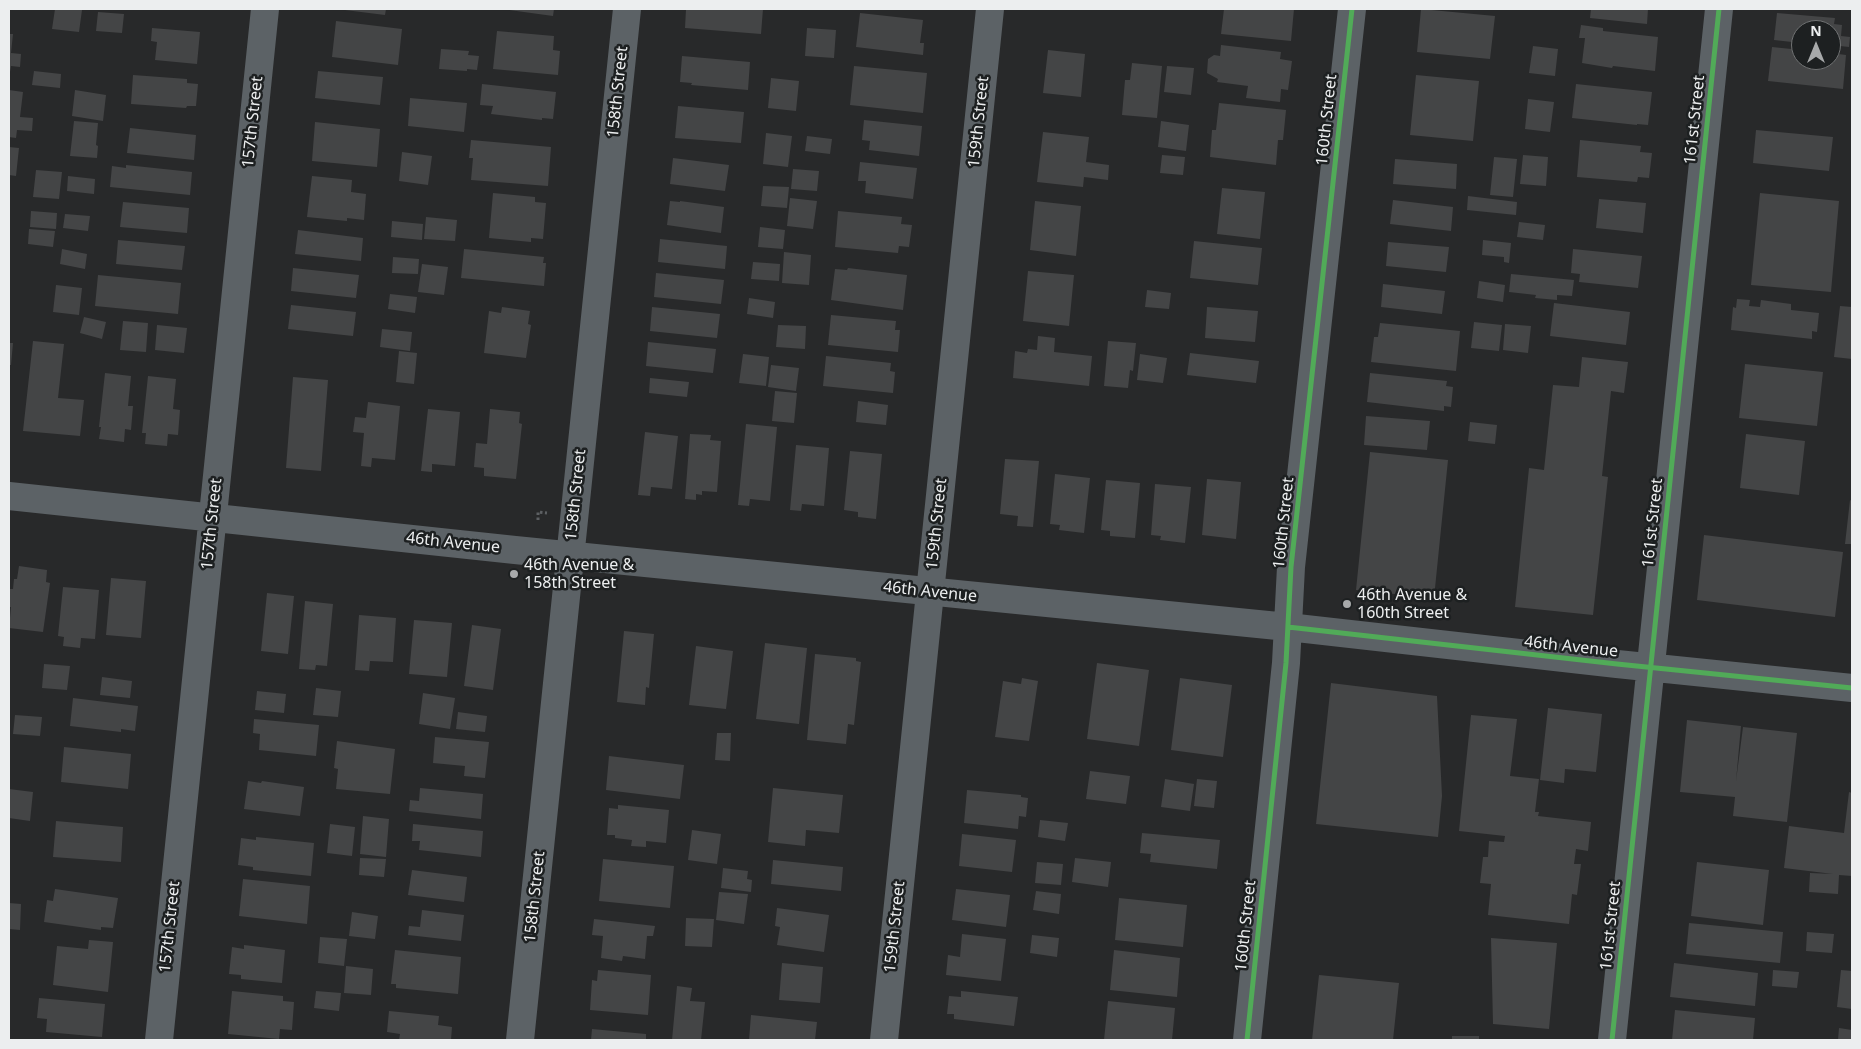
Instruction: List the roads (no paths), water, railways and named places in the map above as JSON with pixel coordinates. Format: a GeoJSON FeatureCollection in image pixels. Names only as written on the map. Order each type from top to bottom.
{"type":"FeatureCollection","features":[{"type":"Feature","properties":{"kind":"street","name":"157th Street"},"geometry":{"type":"LineString","coordinates":[[158,1040],[265,9]]}},
{"type":"Feature","properties":{"kind":"street","name":"158th Street"},"geometry":{"type":"LineString","coordinates":[[520,1040],[627,9]]}},
{"type":"Feature","properties":{"kind":"street","name":"159th Street"},"geometry":{"type":"LineString","coordinates":[[884,1040],[990,9]]}},
{"type":"Feature","properties":{"kind":"street","name":"160th Street"},"geometry":{"type":"LineString","coordinates":[[1247,1040],[1286,663],[1291,567],[1352,9]]}},
{"type":"Feature","properties":{"kind":"street","name":"161st Street"},"geometry":{"type":"LineString","coordinates":[[1612,1040],[1719,9]]}},
{"type":"Feature","properties":{"kind":"street","name":"46th Avenue"},"geometry":{"type":"LineString","coordinates":[[9,496],[930,592],[1288,627],[1650,668],[1852,688]]}},
{"type":"Feature","properties":{"kind":"place","name":"46th Avenue & 158th Street"},"geometry":{"type":"Point","coordinates":[514,574]}},
{"type":"Feature","properties":{"kind":"place","name":"46th Avenue & 160th Street"},"geometry":{"type":"Point","coordinates":[1347,604]}}]}
